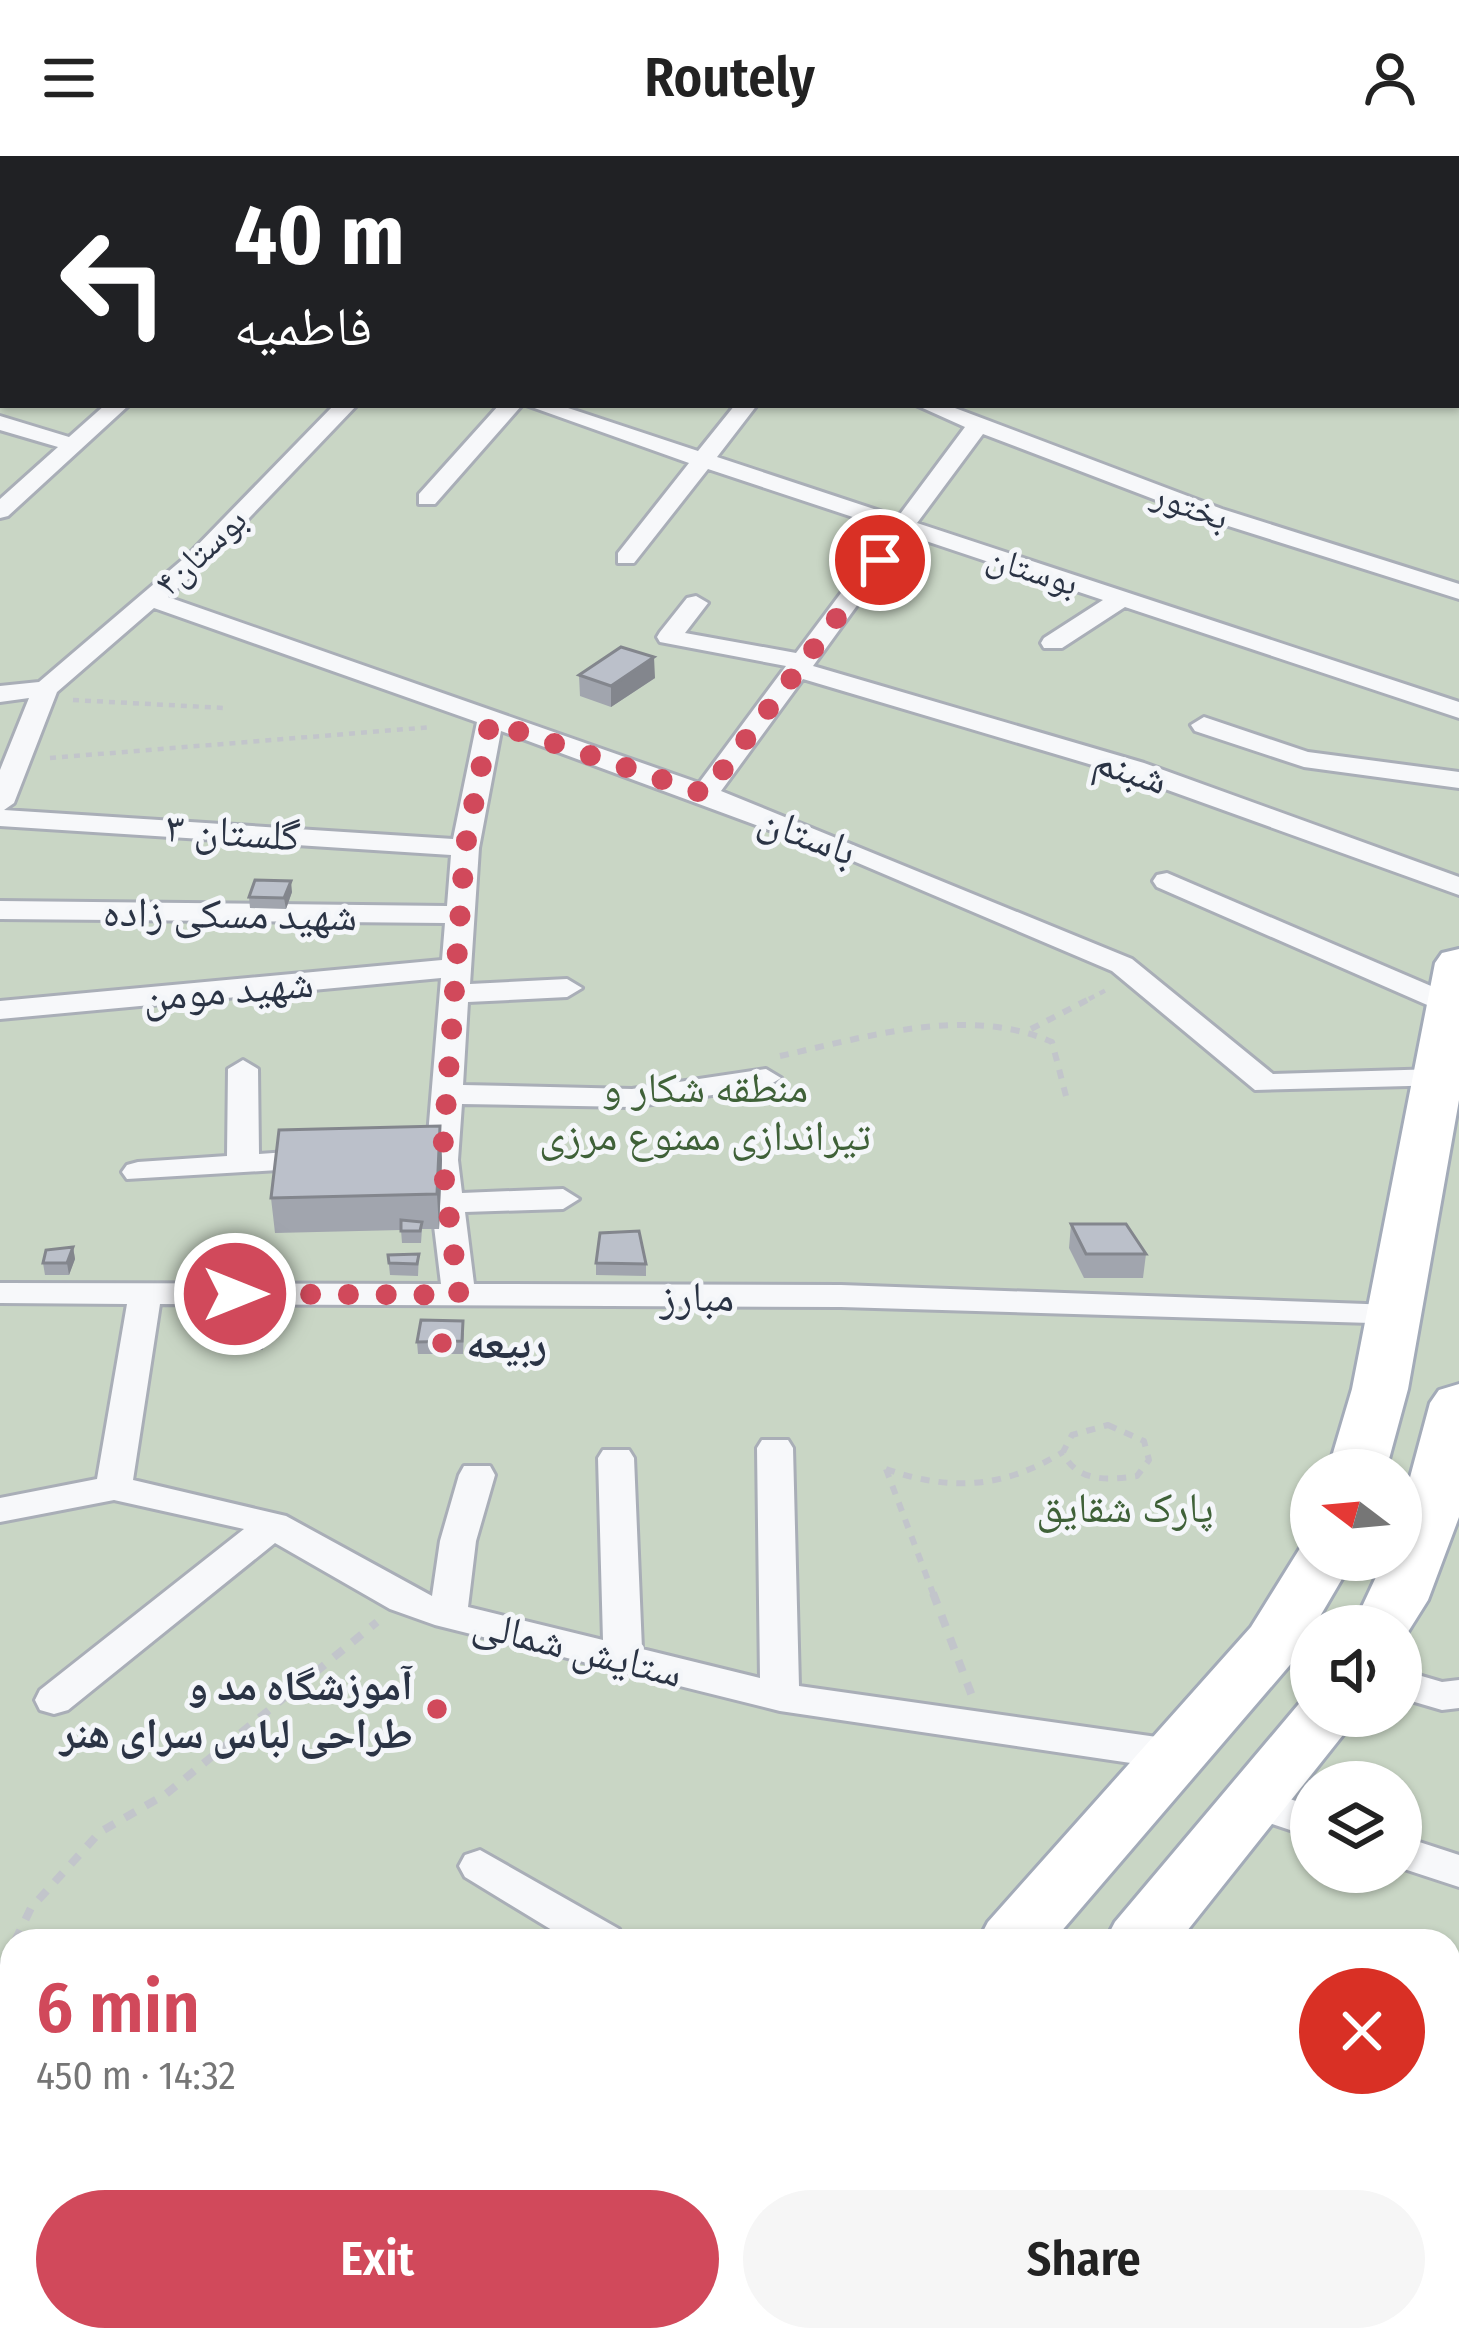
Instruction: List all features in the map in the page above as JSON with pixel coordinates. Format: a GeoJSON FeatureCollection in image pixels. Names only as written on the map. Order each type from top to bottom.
{"type":"FeatureCollection","features":[{"type":"Feature","properties":{"kind":"main road"},"geometry":{"type":"LineString","coordinates":[[1363,1449],[1380,1389],[1455,984]]}},
{"type":"Feature","properties":{"kind":"main road"},"geometry":{"type":"LineString","coordinates":[[1396,1605],[1435,1497],[1459,1403]]}},
{"type":"Feature","properties":{"kind":"main road"},"geometry":{"type":"LineString","coordinates":[[1023,1929],[1274,1643],[1311,1581]]}},
{"type":"Feature","properties":{"kind":"main road"},"geometry":{"type":"LineString","coordinates":[[1152,1929],[1284,1812],[1317,1737]]}},
{"type":"Feature","properties":{"kind":"street"},"geometry":{"type":"LineString","coordinates":[[0,511],[115,408]]}},
{"type":"Feature","properties":{"kind":"street","name":"بوستان۴"},"geometry":{"type":"LineString","coordinates":[[45,694],[197,559],[343,408]]}},
{"type":"Feature","properties":{"kind":"street"},"geometry":{"type":"LineString","coordinates":[[427,500],[508,408]]}},
{"type":"Feature","properties":{"kind":"street","name":"بوستان"},"geometry":{"type":"LineString","coordinates":[[547,408],[1459,710]]}},
{"type":"Feature","properties":{"kind":"street"},"geometry":{"type":"LineString","coordinates":[[626,558],[744,408]]}},
{"type":"Feature","properties":{"kind":"street","name":"بختور"},"geometry":{"type":"LineString","coordinates":[[935,408],[1258,529],[1459,592]]}},
{"type":"Feature","properties":{"kind":"street"},"geometry":{"type":"LineString","coordinates":[[0,423],[73,445]]}},
{"type":"Feature","properties":{"kind":"street"},"geometry":{"type":"LineString","coordinates":[[705,794],[978,425]]}},
{"type":"Feature","properties":{"kind":"street","name":"باستان"},"geometry":{"type":"LineString","coordinates":[[151,598],[490,722],[705,794],[861,854],[1122,965],[1266,1082],[1437,1078]]}},
{"type":"Feature","properties":{"kind":"street"},"geometry":{"type":"LineString","coordinates":[[1053,643],[1123,598]]}},
{"type":"Feature","properties":{"kind":"street","name":"شبنم"},"geometry":{"type":"LineString","coordinates":[[695,603],[669,637],[800,666],[1136,769],[1459,886]]}},
{"type":"Feature","properties":{"kind":"street"},"geometry":{"type":"LineString","coordinates":[[0,694],[45,694],[0,803]]}},
{"type":"Feature","properties":{"kind":"street"},"geometry":{"type":"LineString","coordinates":[[459,1295],[448,1203],[432,1156],[447,1094],[465,848],[490,722]]}},
{"type":"Feature","properties":{"kind":"street"},"geometry":{"type":"LineString","coordinates":[[1204,725],[1304,759],[1459,780]]}},
{"type":"Feature","properties":{"kind":"street","name":"گلستان ۳"},"geometry":{"type":"LineString","coordinates":[[0,818],[465,848]]}},
{"type":"Feature","properties":{"kind":"street"},"geometry":{"type":"LineString","coordinates":[[1167,881],[1455,984]]}},
{"type":"Feature","properties":{"kind":"street","name":"شهید مسکی زاده"},"geometry":{"type":"LineString","coordinates":[[0,910],[459,915]]}},
{"type":"Feature","properties":{"kind":"street","name":"شهید مومن"},"geometry":{"type":"LineString","coordinates":[[0,1010],[454,981],[567,988]]}},
{"type":"Feature","properties":{"kind":"street"},"geometry":{"type":"LineString","coordinates":[[447,1094],[632,1098],[768,1068]]}},
{"type":"Feature","properties":{"kind":"street"},"geometry":{"type":"LineString","coordinates":[[243,1069],[243,1164]]}},
{"type":"Feature","properties":{"kind":"street"},"geometry":{"type":"LineString","coordinates":[[138,1172],[355,1159]]}},
{"type":"Feature","properties":{"kind":"street"},"geometry":{"type":"LineString","coordinates":[[448,1203],[563,1199]]}},
{"type":"Feature","properties":{"kind":"street","name":"مبارز"},"geometry":{"type":"LineString","coordinates":[[0,1293],[842,1296],[1393,1316]]}},
{"type":"Feature","properties":{"kind":"street"},"geometry":{"type":"LineString","coordinates":[[114,1489],[146,1294]]}},
{"type":"Feature","properties":{"kind":"street"},"geometry":{"type":"LineString","coordinates":[[775,1448],[780,1697]]}},
{"type":"Feature","properties":{"kind":"street"},"geometry":{"type":"LineString","coordinates":[[616,1458],[623,1658]]}},
{"type":"Feature","properties":{"kind":"street"},"geometry":{"type":"LineString","coordinates":[[448,1616],[458,1541],[477,1474]]}},
{"type":"Feature","properties":{"kind":"street","name":"ستایش شمالی"},"geometry":{"type":"LineString","coordinates":[[0,1510],[114,1489],[273,1525],[403,1600],[448,1616],[780,1697],[1178,1755]]}},
{"type":"Feature","properties":{"kind":"street"},"geometry":{"type":"LineString","coordinates":[[54,1700],[273,1525]]}},
{"type":"Feature","properties":{"kind":"street"},"geometry":{"type":"LineString","coordinates":[[1422,1690],[1442,1696],[1459,1694]]}},
{"type":"Feature","properties":{"kind":"street"},"geometry":{"type":"LineString","coordinates":[[1422,1859],[1459,1871]]}},
{"type":"Feature","properties":{"kind":"street"},"geometry":{"type":"LineString","coordinates":[[480,1865],[584,1929]]}},
{"type":"Feature","properties":{"kind":"path"},"geometry":{"type":"LineString","coordinates":[[45,694],[225,708]]}},
{"type":"Feature","properties":{"kind":"path"},"geometry":{"type":"LineString","coordinates":[[16,761],[490,722]]}},
{"type":"Feature","properties":{"kind":"path"},"geometry":{"type":"LineString","coordinates":[[1031,1029],[1135,976]]}},
{"type":"Feature","properties":{"kind":"path"},"geometry":{"type":"LineString","coordinates":[[768,1068],[880,1036],[982,1026],[1031,1029],[1052,1042],[1067,1100]]}},
{"type":"Feature","properties":{"kind":"path"},"geometry":{"type":"LineString","coordinates":[[983,1726],[886,1469],[919,1482],[955,1488],[992,1486],[1025,1476],[1063,1452],[1072,1435],[1108,1425],[1144,1442],[1149,1460],[1137,1476],[1097,1481],[1073,1470],[1063,1452]]}},
{"type":"Feature","properties":{"kind":"path"},"geometry":{"type":"LineString","coordinates":[[21,1929],[31,1908],[100,1832],[166,1794],[261,1721],[403,1600]]}},
{"type":"Feature","properties":{"kind":"green space","name":"منطقه شکار و تیراندازی ممنوع مرزی"},"geometry":{"type":"Polygon","coordinates":[[[0,408],[1459,408],[1459,1929],[0,1929],[0,408]]]}},
{"type":"Feature","properties":{"kind":"building"},"geometry":{"type":"Polygon","coordinates":[[[621,647],[654,657],[611,686],[579,675],[621,647]]]}},
{"type":"Feature","properties":{"kind":"building"},"geometry":{"type":"Polygon","coordinates":[[[255,880],[291,881],[284,898],[249,897],[255,880]]]}},
{"type":"Feature","properties":{"kind":"building"},"geometry":{"type":"Polygon","coordinates":[[[440,1126],[437,1194],[271,1198],[279,1130],[440,1126]]]}},
{"type":"Feature","properties":{"kind":"building"},"geometry":{"type":"Polygon","coordinates":[[[401,1220],[422,1222],[420,1231],[401,1231],[401,1220]]]}},
{"type":"Feature","properties":{"kind":"building"},"geometry":{"type":"Polygon","coordinates":[[[1071,1224],[1126,1224],[1146,1254],[1086,1254],[1071,1224]]]}},
{"type":"Feature","properties":{"kind":"building"},"geometry":{"type":"Polygon","coordinates":[[[639,1231],[646,1264],[596,1263],[600,1233],[639,1231]]]}},
{"type":"Feature","properties":{"kind":"building"},"geometry":{"type":"Polygon","coordinates":[[[73,1247],[67,1263],[43,1263],[46,1250],[73,1247]]]}},
{"type":"Feature","properties":{"kind":"building"},"geometry":{"type":"Polygon","coordinates":[[[419,1254],[417,1264],[389,1263],[388,1255],[419,1254]]]}},
{"type":"Feature","properties":{"kind":"building"},"geometry":{"type":"Polygon","coordinates":[[[421,1320],[463,1321],[462,1341],[417,1342],[421,1320]]]}},
{"type":"Feature","properties":{"kind":"building"},"geometry":{"type":"Polygon","coordinates":[[[247,1326],[267,1328],[261,1338],[242,1337],[247,1326]]]}},
{"type":"Feature","properties":{"kind":"place","name":"ربیعه"},"geometry":{"type":"Point","coordinates":[442,1343]}},
{"type":"Feature","properties":{"kind":"place","name":"آموزشگاه مد و طراحی لباس سرای هنر"},"geometry":{"type":"Point","coordinates":[437,1709]}},
{"type":"Feature","properties":{"kind":"route"},"geometry":{"type":"LineString","coordinates":[[235,1294],[459,1295],[442,1160],[465,848],[490,722],[705,794],[880,560]]}},
{"type":"Feature","properties":{"kind":"park label","name":"پارک شقایق"},"geometry":{"type":"Point","coordinates":[1125,1507]}}]}
